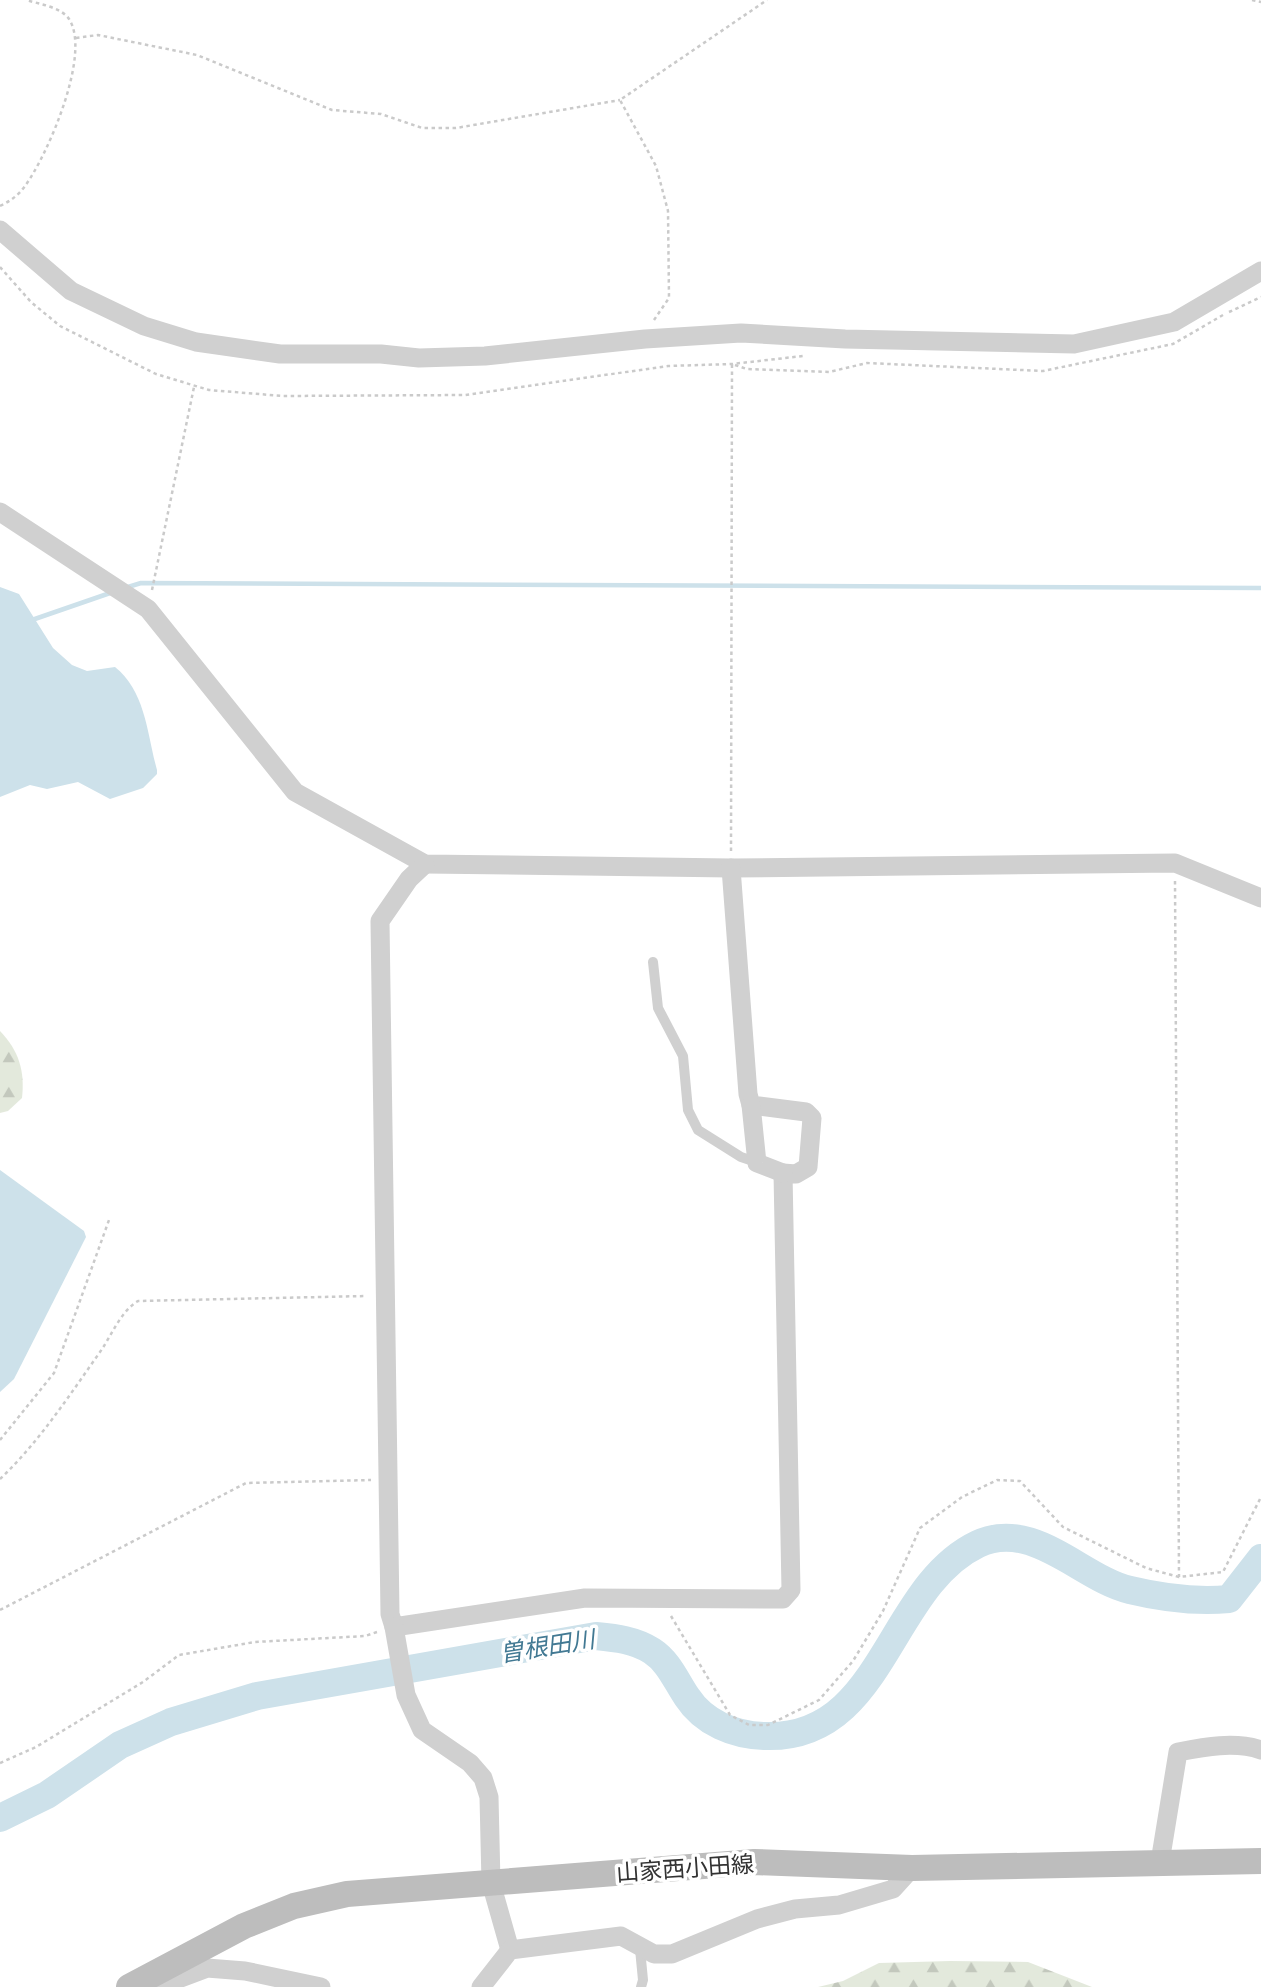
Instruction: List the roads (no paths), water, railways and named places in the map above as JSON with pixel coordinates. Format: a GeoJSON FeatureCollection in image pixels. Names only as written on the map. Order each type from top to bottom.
{"type":"FeatureCollection","features":[{"type":"Feature","properties":{"kind":"main road","name":"山家西小田線"},"geometry":{"type":"LineString","coordinates":[[141,1986],[244,1926],[294,1906],[347,1894],[754,1862],[912,1868],[1261,1861]]}},
{"type":"Feature","properties":{"kind":"street"},"geometry":{"type":"LineString","coordinates":[[0,230],[71,291],[144,326],[196,342],[280,354],[381,354],[419,358],[485,356],[645,339],[741,333],[845,340],[1074,344],[1174,321],[1261,271]]}},
{"type":"Feature","properties":{"kind":"street"},"geometry":{"type":"LineString","coordinates":[[0,512],[148,609],[295,792],[425,864],[731,868],[1175,863],[1261,898]]}},
{"type":"Feature","properties":{"kind":"street"},"geometry":{"type":"LineString","coordinates":[[425,864],[409,879],[380,921],[390,1614],[396,1633],[406,1695],[422,1730],[470,1763],[483,1778],[489,1797],[491,1883],[510,1950]]}},
{"type":"Feature","properties":{"kind":"street"},"geometry":{"type":"LineString","coordinates":[[731,868],[748,1094],[757,1163],[783,1173],[796,1174],[808,1167],[812,1118],[806,1112],[751,1105]]}},
{"type":"Feature","properties":{"kind":"street"},"geometry":{"type":"LineString","coordinates":[[396,1633],[585,1598],[783,1600],[791,1590],[783,1173]]}},
{"type":"Feature","properties":{"kind":"street"},"geometry":{"type":"LineString","coordinates":[[1160,1862],[1178,1752],[1208,1746],[1251,1746],[1261,1750]]}},
{"type":"Feature","properties":{"kind":"street"},"geometry":{"type":"LineString","coordinates":[[481,1987],[510,1950],[621,1936],[640,1949],[654,1954],[672,1954],[757,1919],[795,1909],[850,1902],[893,1889],[912,1868]]}},
{"type":"Feature","properties":{"kind":"street"},"geometry":{"type":"LineString","coordinates":[[141,1986],[207,1968],[245,1971],[321,1987]]}},
{"type":"Feature","properties":{"kind":"lane"},"geometry":{"type":"LineString","coordinates":[[653,962],[658,1008],[683,1056],[688,1110],[698,1130],[741,1157],[757,1163]]}},
{"type":"Feature","properties":{"kind":"lane"},"geometry":{"type":"LineString","coordinates":[[640,1949],[643,1980],[641,1987]]}},
{"type":"Feature","properties":{"kind":"water"},"geometry":{"type":"Polygon","coordinates":[[[0,587],[19,594],[53,648],[72,665],[87,671],[115,667],[125,677],[144,714],[157,770],[157,774],[143,788],[110,799],[78,782],[47,789],[30,785],[0,797],[0,587]]]}},
{"type":"Feature","properties":{"kind":"water"},"geometry":{"type":"Polygon","coordinates":[[[0,1170],[84,1231],[86,1237],[14,1379],[0,1392],[0,1170]]]}},
{"type":"Feature","properties":{"kind":"waterway"},"geometry":{"type":"LineString","coordinates":[[128,587],[141,583],[1261,588]]}},
{"type":"Feature","properties":{"kind":"waterway"},"geometry":{"type":"LineString","coordinates":[[29,621],[113,592]]}},
{"type":"Feature","properties":{"kind":"waterway","name":"曽根田川"},"geometry":{"type":"LineString","coordinates":[[0,1818],[47,1795],[120,1745],[171,1722],[257,1696],[596,1636],[632,1642],[658,1655],[694,1706],[721,1726],[764,1736],[804,1731],[835,1714],[860,1689],[923,1593],[948,1565],[978,1544],[998,1538],[1038,1544],[1112,1584],[1142,1593],[1191,1600],[1229,1599],[1261,1558]]}}]}
